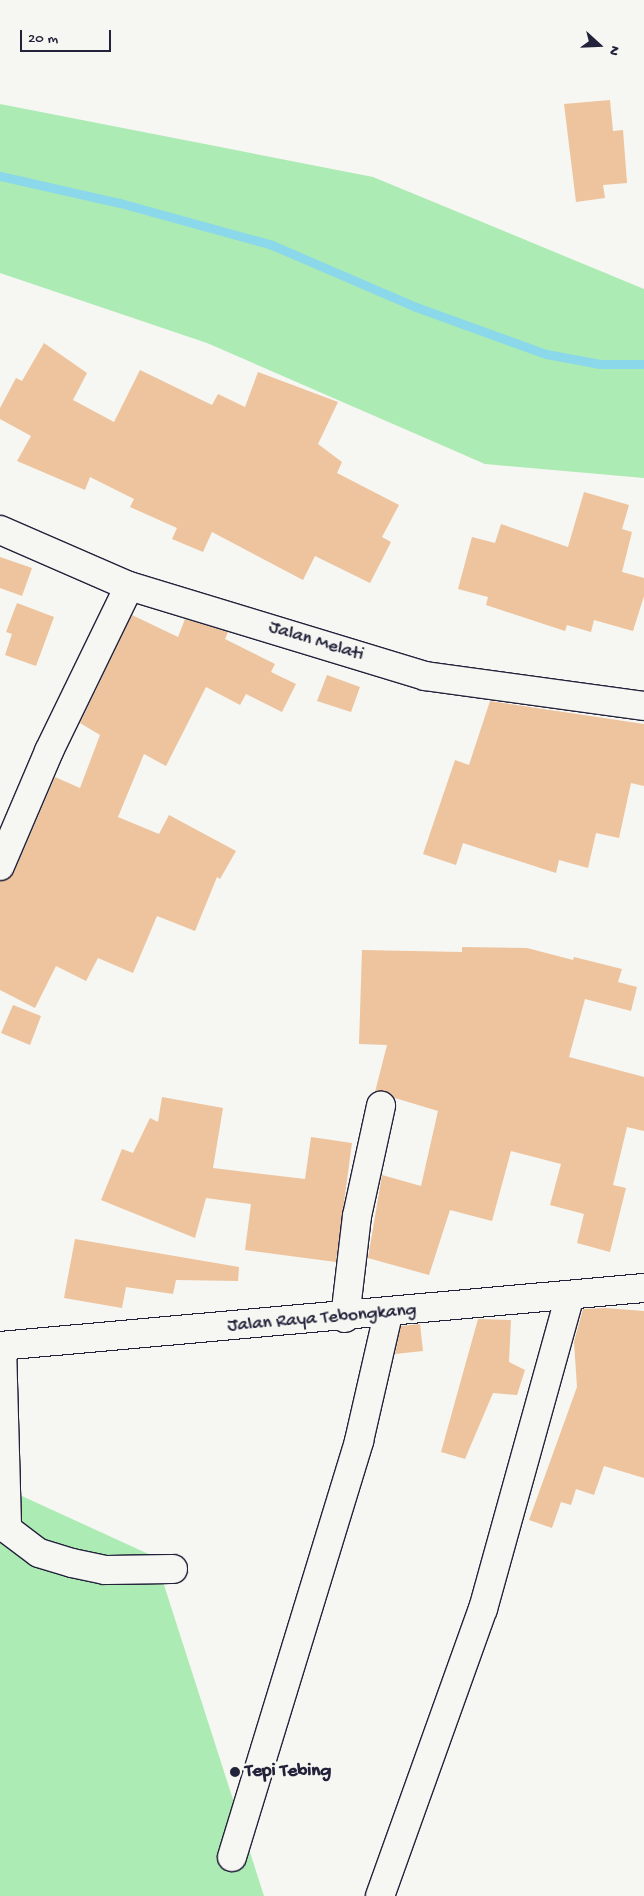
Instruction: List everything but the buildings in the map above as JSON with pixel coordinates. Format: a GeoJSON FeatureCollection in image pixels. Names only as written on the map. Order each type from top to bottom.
{"type":"FeatureCollection","features":[{"type":"Feature","properties":{"kind":"street","name":"Jalan Melati"},"geometry":{"type":"LineString","coordinates":[[0,530],[129,586],[425,676],[644,706]]}},
{"type":"Feature","properties":{"kind":"street"},"geometry":{"type":"LineString","coordinates":[[0,866],[49,750],[129,586]]}},
{"type":"Feature","properties":{"kind":"street"},"geometry":{"type":"LineString","coordinates":[[345,1318],[358,1216],[381,1106]]}},
{"type":"Feature","properties":{"kind":"street","name":"Jalan Raya Tebongkang"},"geometry":{"type":"LineString","coordinates":[[1,1346],[345,1318],[644,1288]]}},
{"type":"Feature","properties":{"kind":"street"},"geometry":{"type":"LineString","coordinates":[[380,1896],[483,1609],[570,1296]]}},
{"type":"Feature","properties":{"kind":"street"},"geometry":{"type":"LineString","coordinates":[[232,1857],[350,1470],[388,1314]]}},
{"type":"Feature","properties":{"kind":"street"},"geometry":{"type":"LineString","coordinates":[[1,1346],[7,1529],[39,1553],[72,1563],[105,1570],[173,1569]]}},
{"type":"Feature","properties":{"kind":"green space"},"geometry":{"type":"Polygon","coordinates":[[[0,104],[373,177],[644,289],[644,478],[485,464],[207,343],[0,273],[0,104]]]}},
{"type":"Feature","properties":{"kind":"green space"},"geometry":{"type":"Polygon","coordinates":[[[0,1486],[155,1557],[264,1896],[0,1896],[0,1486]]]}},
{"type":"Feature","properties":{"kind":"waterway"},"geometry":{"type":"LineString","coordinates":[[0,176],[120,203],[272,245],[416,307],[546,354],[600,364],[644,364]]}},
{"type":"Feature","properties":{"kind":"place","name":"Tepi Tebing"},"geometry":{"type":"Point","coordinates":[235,1772]}}]}
